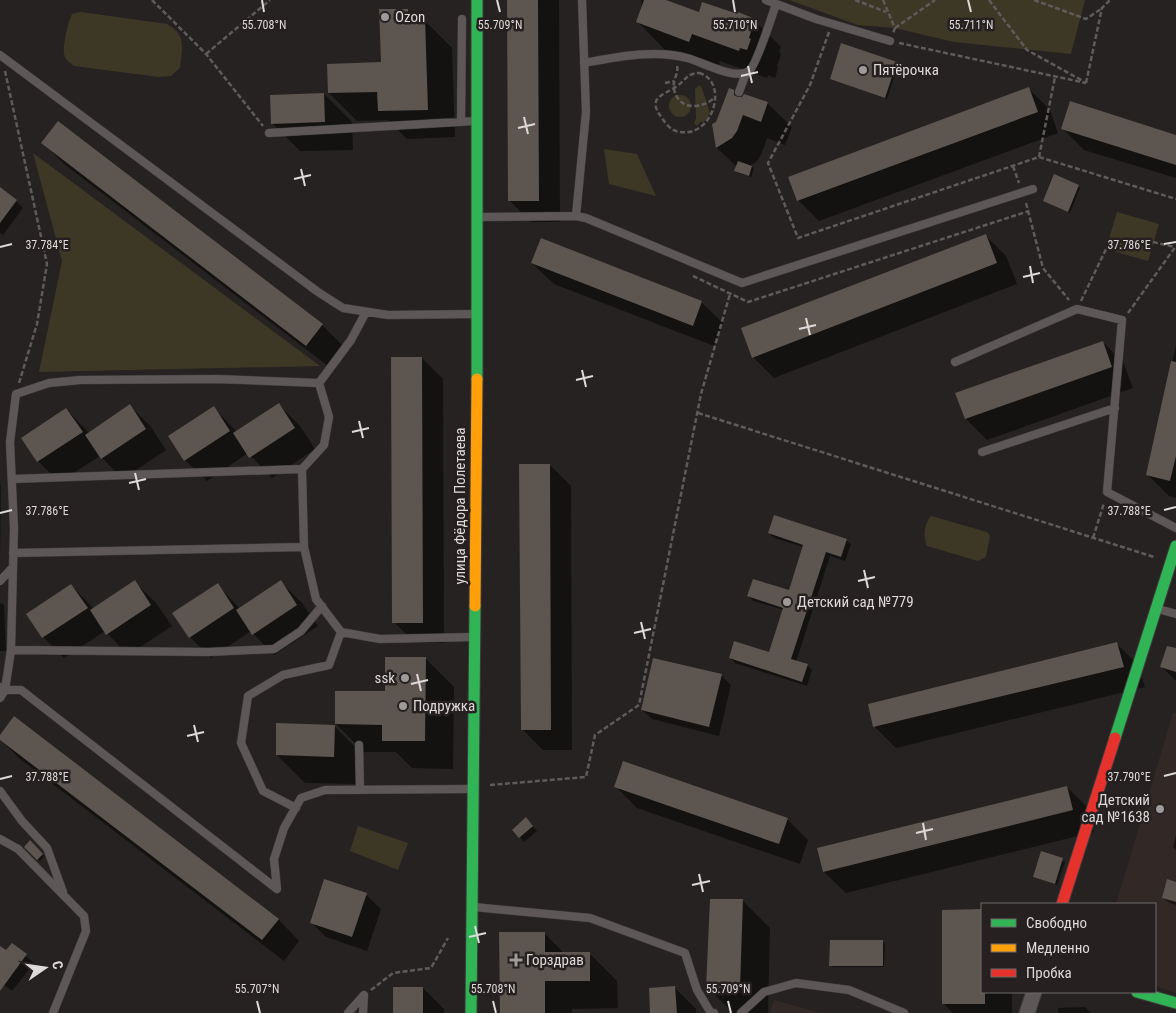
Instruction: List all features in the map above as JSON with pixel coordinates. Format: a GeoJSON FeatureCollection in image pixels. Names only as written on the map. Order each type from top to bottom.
{"type":"FeatureCollection","features":[{"type":"Feature","properties":{"kind":"main road","name":"улица Фёдора Полетаева"},"geometry":{"type":"LineString","coordinates":[[471,1013],[478,217],[477,0]]}},
{"type":"Feature","properties":{"kind":"main road"},"geometry":{"type":"LineString","coordinates":[[1062,903],[1176,546]]}},
{"type":"Feature","properties":{"kind":"main road"},"geometry":{"type":"LineString","coordinates":[[1141,993],[1176,1003]]}},
{"type":"Feature","properties":{"kind":"street"},"geometry":{"type":"LineString","coordinates":[[1027,1013],[1034,993]]}},
{"type":"Feature","properties":{"kind":"lane"},"geometry":{"type":"LineString","coordinates":[[576,216],[586,112],[582,0]]}},
{"type":"Feature","properties":{"kind":"lane"},"geometry":{"type":"LineString","coordinates":[[766,0],[832,24],[890,41]]}},
{"type":"Feature","properties":{"kind":"lane"},"geometry":{"type":"LineString","coordinates":[[584,63],[633,56],[672,56],[690,59],[734,74],[746,73],[753,68],[776,4]]}},
{"type":"Feature","properties":{"kind":"lane"},"geometry":{"type":"LineString","coordinates":[[461,122],[462,19]]}},
{"type":"Feature","properties":{"kind":"lane"},"geometry":{"type":"LineString","coordinates":[[1,56],[318,292],[343,308],[388,315],[477,314]]}},
{"type":"Feature","properties":{"kind":"lane"},"geometry":{"type":"LineString","coordinates":[[739,92],[746,73]]}},
{"type":"Feature","properties":{"kind":"lane"},"geometry":{"type":"LineString","coordinates":[[269,133],[477,121]]}},
{"type":"Feature","properties":{"kind":"lane"},"geometry":{"type":"LineString","coordinates":[[478,217],[576,216],[586,218],[742,283],[1033,189]]}},
{"type":"Feature","properties":{"kind":"lane"},"geometry":{"type":"LineString","coordinates":[[955,362],[1077,309],[1122,320],[1107,492],[1176,528]]}},
{"type":"Feature","properties":{"kind":"lane"},"geometry":{"type":"LineString","coordinates":[[319,383],[351,340],[366,312]]}},
{"type":"Feature","properties":{"kind":"lane"},"geometry":{"type":"LineString","coordinates":[[0,698],[11,650],[13,553],[10,442],[16,394],[49,383],[80,380],[216,379],[319,383]]}},
{"type":"Feature","properties":{"kind":"lane"},"geometry":{"type":"LineString","coordinates":[[319,383],[328,417],[324,445],[302,469],[304,546],[316,599],[341,632],[380,639],[474,637]]}},
{"type":"Feature","properties":{"kind":"lane"},"geometry":{"type":"LineString","coordinates":[[982,452],[1115,408]]}},
{"type":"Feature","properties":{"kind":"lane"},"geometry":{"type":"LineString","coordinates":[[12,478],[302,469]]}},
{"type":"Feature","properties":{"kind":"lane"},"geometry":{"type":"LineString","coordinates":[[13,553],[304,546]]}},
{"type":"Feature","properties":{"kind":"lane"},"geometry":{"type":"LineString","coordinates":[[0,581],[13,567]]}},
{"type":"Feature","properties":{"kind":"lane"},"geometry":{"type":"LineString","coordinates":[[11,650],[170,652],[274,649],[301,631],[322,606]]}},
{"type":"Feature","properties":{"kind":"lane"},"geometry":{"type":"LineString","coordinates":[[1156,608],[1176,614]]}},
{"type":"Feature","properties":{"kind":"lane"},"geometry":{"type":"LineString","coordinates":[[296,808],[263,791],[241,743],[248,696],[283,675],[329,665],[341,632]]}},
{"type":"Feature","properties":{"kind":"lane"},"geometry":{"type":"LineString","coordinates":[[2,689],[22,690],[277,890],[274,859],[284,828],[301,798],[325,790],[473,789]]}},
{"type":"Feature","properties":{"kind":"lane"},"geometry":{"type":"LineString","coordinates":[[359,746],[360,790]]}},
{"type":"Feature","properties":{"kind":"lane"},"geometry":{"type":"LineString","coordinates":[[0,791],[22,821],[47,848],[64,896]]}},
{"type":"Feature","properties":{"kind":"lane"},"geometry":{"type":"LineString","coordinates":[[0,839],[18,849],[84,916],[86,931],[53,1013]]}},
{"type":"Feature","properties":{"kind":"lane"},"geometry":{"type":"LineString","coordinates":[[472,906],[590,918],[685,953],[698,990],[711,1013],[714,1013]]}},
{"type":"Feature","properties":{"kind":"lane"},"geometry":{"type":"LineString","coordinates":[[741,1013],[764,992],[796,983],[849,990],[904,1013]]}},
{"type":"Feature","properties":{"kind":"lane"},"geometry":{"type":"LineString","coordinates":[[348,1013],[364,995]]}},
{"type":"Feature","properties":{"kind":"lane"},"geometry":{"type":"LineString","coordinates":[[364,995],[364,1013]]}},
{"type":"Feature","properties":{"kind":"path"},"geometry":{"type":"LineString","coordinates":[[152,0],[206,54],[269,133]]}},
{"type":"Feature","properties":{"kind":"path"},"geometry":{"type":"LineString","coordinates":[[206,54],[270,0]]}},
{"type":"Feature","properties":{"kind":"path"},"geometry":{"type":"LineString","coordinates":[[854,0],[886,12]]}},
{"type":"Feature","properties":{"kind":"path"},"geometry":{"type":"LineString","coordinates":[[882,0],[894,28]]}},
{"type":"Feature","properties":{"kind":"path"},"geometry":{"type":"LineString","coordinates":[[935,0],[894,28],[890,41],[1086,83]]}},
{"type":"Feature","properties":{"kind":"path"},"geometry":{"type":"LineString","coordinates":[[989,0],[1027,50],[1086,83]]}},
{"type":"Feature","properties":{"kind":"path"},"geometry":{"type":"LineString","coordinates":[[1034,0],[1086,20],[1110,0]]}},
{"type":"Feature","properties":{"kind":"path"},"geometry":{"type":"LineString","coordinates":[[1086,83],[1102,8]]}},
{"type":"Feature","properties":{"kind":"path"},"geometry":{"type":"LineString","coordinates":[[832,24],[810,85],[768,163],[798,238],[1039,157],[1176,199]]}},
{"type":"Feature","properties":{"kind":"path"},"geometry":{"type":"LineString","coordinates":[[1,56],[47,264],[37,324],[16,394]]}},
{"type":"Feature","properties":{"kind":"path"},"geometry":{"type":"LineString","coordinates":[[672,56],[678,71],[674,80],[674,88],[679,99],[687,105],[701,106],[714,98]]}},
{"type":"Feature","properties":{"kind":"path"},"geometry":{"type":"LineString","coordinates":[[693,73],[702,73],[707,76],[712,82],[714,98],[712,112],[707,122],[693,130],[676,131],[663,120],[656,107],[658,97],[674,88],[688,75],[693,73]]}},
{"type":"Feature","properties":{"kind":"path"},"geometry":{"type":"LineString","coordinates":[[1039,157],[1055,77]]}},
{"type":"Feature","properties":{"kind":"path"},"geometry":{"type":"LineString","coordinates":[[665,83],[674,80]]}},
{"type":"Feature","properties":{"kind":"path"},"geometry":{"type":"LineString","coordinates":[[1013,166],[1029,212],[1043,268],[1077,309],[1106,249]]}},
{"type":"Feature","properties":{"kind":"path"},"geometry":{"type":"LineString","coordinates":[[1122,320],[1175,247],[1153,242]]}},
{"type":"Feature","properties":{"kind":"path"},"geometry":{"type":"LineString","coordinates":[[489,785],[586,777],[595,735],[639,705],[701,394],[730,294]]}},
{"type":"Feature","properties":{"kind":"path"},"geometry":{"type":"LineString","coordinates":[[698,414],[1171,562]]}},
{"type":"Feature","properties":{"kind":"path"},"geometry":{"type":"LineString","coordinates":[[1093,538],[1107,492]]}},
{"type":"Feature","properties":{"kind":"path"},"geometry":{"type":"LineString","coordinates":[[364,995],[393,972],[432,968],[448,938]]}},
{"type":"Feature","properties":{"kind":"shaded area"},"geometry":{"type":"Polygon","coordinates":[[[789,0],[1085,0],[1071,54],[954,42],[895,28],[858,25],[789,0]]]}},
{"type":"Feature","properties":{"kind":"shaded area"},"geometry":{"type":"Polygon","coordinates":[[[81,12],[167,24],[178,33],[182,43],[180,68],[171,76],[159,77],[74,66],[65,56],[64,45],[72,14],[81,12]]]}},
{"type":"Feature","properties":{"kind":"shaded area"},"geometry":{"type":"Polygon","coordinates":[[[700,85],[710,113],[704,122],[700,122],[697,126],[694,123],[696,119],[695,89],[700,85]]]}},
{"type":"Feature","properties":{"kind":"shaded area"},"geometry":{"type":"Polygon","coordinates":[[[676,95],[684,95],[691,102],[691,110],[684,117],[676,117],[669,110],[669,102],[676,95]]]}},
{"type":"Feature","properties":{"kind":"shaded area"},"geometry":{"type":"Polygon","coordinates":[[[604,149],[637,154],[656,196],[609,184],[604,149]]]}},
{"type":"Feature","properties":{"kind":"shaded area"},"geometry":{"type":"Polygon","coordinates":[[[33,153],[320,366],[39,372],[62,261],[33,153]]]}},
{"type":"Feature","properties":{"kind":"shaded area"},"geometry":{"type":"Polygon","coordinates":[[[1117,212],[1159,224],[1148,261],[1106,249],[1117,212]]]}},
{"type":"Feature","properties":{"kind":"shaded area"},"geometry":{"type":"Polygon","coordinates":[[[931,516],[987,532],[990,536],[986,557],[978,561],[927,546],[925,531],[931,516]]]}},
{"type":"Feature","properties":{"kind":"shaded area","name":"Детский сад №1638"},"geometry":{"type":"Polygon","coordinates":[[[1173,713],[1176,713],[1176,993],[1156,986],[1156,903],[1116,903],[1173,713]]]}},
{"type":"Feature","properties":{"kind":"shaded area"},"geometry":{"type":"Polygon","coordinates":[[[358,826],[408,843],[398,870],[350,851],[358,826]]]}},
{"type":"Feature","properties":{"kind":"shaded area"},"geometry":{"type":"Polygon","coordinates":[[[774,1000],[821,1013],[770,1013],[774,1000]]]}},
{"type":"Feature","properties":{"kind":"building"},"geometry":{"type":"Polygon","coordinates":[[[507,0],[538,0],[539,201],[508,201],[507,0]]]}},
{"type":"Feature","properties":{"kind":"building"},"geometry":{"type":"Polygon","coordinates":[[[644,0],[666,0],[699,12],[702,2],[753,18],[749,38],[751,39],[747,50],[740,48],[739,51],[692,34],[689,42],[636,22],[644,0]]]}},
{"type":"Feature","properties":{"kind":"building"},"geometry":{"type":"Polygon","coordinates":[[[379,9],[408,9],[409,19],[425,19],[428,110],[378,111],[377,92],[328,93],[327,64],[381,62],[379,9]]]}},
{"type":"Feature","properties":{"kind":"building","name":"Пятёрочка"},"geometry":{"type":"Polygon","coordinates":[[[841,43],[897,62],[885,98],[830,79],[841,43]]]}},
{"type":"Feature","properties":{"kind":"building"},"geometry":{"type":"Polygon","coordinates":[[[1029,87],[1038,112],[797,201],[788,177],[1029,87]]]}},
{"type":"Feature","properties":{"kind":"building"},"geometry":{"type":"Polygon","coordinates":[[[729,88],[734,90],[734,95],[738,97],[742,97],[744,94],[768,102],[761,122],[743,115],[732,138],[716,148],[712,124],[716,122],[729,88]]]}},
{"type":"Feature","properties":{"kind":"building"},"geometry":{"type":"Polygon","coordinates":[[[324,93],[325,122],[271,124],[270,95],[324,93]]]}},
{"type":"Feature","properties":{"kind":"building"},"geometry":{"type":"Polygon","coordinates":[[[1070,101],[1176,135],[1176,165],[1061,129],[1070,101]]]}},
{"type":"Feature","properties":{"kind":"building"},"geometry":{"type":"Polygon","coordinates":[[[58,121],[323,324],[306,346],[41,143],[58,121]]]}},
{"type":"Feature","properties":{"kind":"building"},"geometry":{"type":"Polygon","coordinates":[[[738,161],[752,166],[749,176],[734,171],[738,161]]]}},
{"type":"Feature","properties":{"kind":"building"},"geometry":{"type":"Polygon","coordinates":[[[1054,174],[1079,185],[1068,212],[1043,201],[1054,174]]]}},
{"type":"Feature","properties":{"kind":"building"},"geometry":{"type":"Polygon","coordinates":[[[0,187],[17,200],[0,223],[0,187]]]}},
{"type":"Feature","properties":{"kind":"building"},"geometry":{"type":"Polygon","coordinates":[[[986,234],[997,263],[752,358],[741,328],[986,234]]]}},
{"type":"Feature","properties":{"kind":"building"},"geometry":{"type":"Polygon","coordinates":[[[541,238],[702,301],[693,326],[531,263],[541,238]]]}},
{"type":"Feature","properties":{"kind":"building"},"geometry":{"type":"Polygon","coordinates":[[[1103,341],[1112,367],[965,419],[955,393],[1103,341]]]}},
{"type":"Feature","properties":{"kind":"building"},"geometry":{"type":"Polygon","coordinates":[[[391,357],[422,357],[423,623],[392,623],[391,357]]]}},
{"type":"Feature","properties":{"kind":"building"},"geometry":{"type":"Polygon","coordinates":[[[1171,361],[1176,362],[1176,456],[1170,481],[1146,475],[1171,361]]]}},
{"type":"Feature","properties":{"kind":"building"},"geometry":{"type":"Polygon","coordinates":[[[279,403],[295,428],[249,458],[233,433],[279,403]]]}},
{"type":"Feature","properties":{"kind":"building"},"geometry":{"type":"Polygon","coordinates":[[[130,404],[146,429],[101,459],[85,435],[130,404]]]}},
{"type":"Feature","properties":{"kind":"building"},"geometry":{"type":"Polygon","coordinates":[[[214,406],[230,431],[184,461],[168,436],[214,406]]]}},
{"type":"Feature","properties":{"kind":"building"},"geometry":{"type":"Polygon","coordinates":[[[66,408],[83,432],[37,462],[21,438],[66,408]]]}},
{"type":"Feature","properties":{"kind":"building"},"geometry":{"type":"Polygon","coordinates":[[[519,464],[550,464],[551,730],[521,730],[519,464]]]}},
{"type":"Feature","properties":{"kind":"building","name":"Детский сад №779"},"geometry":{"type":"Polygon","coordinates":[[[774,515],[847,539],[841,557],[826,552],[791,659],[808,664],[802,682],[729,658],[734,641],[769,652],[783,608],[747,596],[753,579],[789,590],[803,545],[768,533],[774,515]]]}},
{"type":"Feature","properties":{"kind":"building"},"geometry":{"type":"Polygon","coordinates":[[[135,580],[151,605],[106,635],[90,610],[135,580]]]}},
{"type":"Feature","properties":{"kind":"building"},"geometry":{"type":"Polygon","coordinates":[[[281,580],[297,605],[252,635],[236,610],[281,580]]]}},
{"type":"Feature","properties":{"kind":"building"},"geometry":{"type":"Polygon","coordinates":[[[218,583],[234,608],[189,638],[172,613],[218,583]]]}},
{"type":"Feature","properties":{"kind":"building"},"geometry":{"type":"Polygon","coordinates":[[[71,584],[88,608],[42,638],[26,614],[71,584]]]}},
{"type":"Feature","properties":{"kind":"building"},"geometry":{"type":"Polygon","coordinates":[[[1117,642],[1124,667],[873,727],[868,704],[1117,642]]]}},
{"type":"Feature","properties":{"kind":"building"},"geometry":{"type":"Polygon","coordinates":[[[1167,646],[1176,648],[1176,672],[1160,667],[1167,646]]]}},
{"type":"Feature","properties":{"kind":"building"},"geometry":{"type":"Polygon","coordinates":[[[385,657],[426,657],[425,741],[382,741],[382,725],[335,724],[335,691],[385,691],[385,657]]]}},
{"type":"Feature","properties":{"kind":"building"},"geometry":{"type":"Polygon","coordinates":[[[653,658],[722,674],[709,727],[641,710],[653,658]]]}},
{"type":"Feature","properties":{"kind":"building"},"geometry":{"type":"Polygon","coordinates":[[[14,716],[279,919],[262,940],[0,740],[0,735],[14,716]]]}},
{"type":"Feature","properties":{"kind":"building"},"geometry":{"type":"Polygon","coordinates":[[[276,723],[335,725],[334,757],[276,755],[276,723]]]}},
{"type":"Feature","properties":{"kind":"building"},"geometry":{"type":"Polygon","coordinates":[[[623,761],[788,818],[779,844],[614,787],[623,761]]]}},
{"type":"Feature","properties":{"kind":"building"},"geometry":{"type":"Polygon","coordinates":[[[1067,786],[1073,810],[823,872],[817,848],[1067,786]]]}},
{"type":"Feature","properties":{"kind":"building"},"geometry":{"type":"Polygon","coordinates":[[[526,817],[533,826],[519,838],[512,830],[526,817]]]}},
{"type":"Feature","properties":{"kind":"building"},"geometry":{"type":"Polygon","coordinates":[[[30,840],[43,854],[37,860],[24,847],[30,840]]]}},
{"type":"Feature","properties":{"kind":"building"},"geometry":{"type":"Polygon","coordinates":[[[1041,851],[1063,858],[1055,884],[1033,877],[1041,851]]]}},
{"type":"Feature","properties":{"kind":"building"},"geometry":{"type":"Polygon","coordinates":[[[324,879],[367,893],[352,937],[310,923],[324,879]]]}},
{"type":"Feature","properties":{"kind":"building"},"geometry":{"type":"Polygon","coordinates":[[[1167,879],[1176,882],[1176,902],[1162,898],[1167,879]]]}},
{"type":"Feature","properties":{"kind":"building"},"geometry":{"type":"Polygon","coordinates":[[[710,899],[743,899],[740,988],[706,988],[710,899]]]}},
{"type":"Feature","properties":{"kind":"building"},"geometry":{"type":"Polygon","coordinates":[[[981,909],[981,993],[985,993],[985,1004],[942,1004],[942,910],[981,909]]]}},
{"type":"Feature","properties":{"kind":"building"},"geometry":{"type":"Polygon","coordinates":[[[499,932],[545,932],[545,952],[590,952],[590,981],[545,981],[545,1013],[500,1013],[499,932]]]}},
{"type":"Feature","properties":{"kind":"building"},"geometry":{"type":"Polygon","coordinates":[[[830,940],[883,940],[883,966],[829,966],[830,940]]]}},
{"type":"Feature","properties":{"kind":"building"},"geometry":{"type":"Polygon","coordinates":[[[12,943],[27,954],[0,991],[0,946],[6,950],[12,943]]]}},
{"type":"Feature","properties":{"kind":"building"},"geometry":{"type":"Polygon","coordinates":[[[675,986],[677,1013],[650,1013],[649,988],[675,986]]]}},
{"type":"Feature","properties":{"kind":"building"},"geometry":{"type":"Polygon","coordinates":[[[393,987],[423,987],[423,1013],[393,1013],[393,987]]]}},
{"type":"Feature","properties":{"kind":"traffic: fast"},"geometry":{"type":"LineString","coordinates":[[477,0],[477,379]]}},
{"type":"Feature","properties":{"kind":"traffic: fast"},"geometry":{"type":"LineString","coordinates":[[1115,738],[1176,546]]}},
{"type":"Feature","properties":{"kind":"traffic: fast"},"geometry":{"type":"LineString","coordinates":[[471,1013],[475,606]]}},
{"type":"Feature","properties":{"kind":"traffic: fast"},"geometry":{"type":"LineString","coordinates":[[1141,993],[1176,1003]]}},
{"type":"Feature","properties":{"kind":"traffic: slow"},"geometry":{"type":"LineString","coordinates":[[475,606],[477,379]]}},
{"type":"Feature","properties":{"kind":"traffic: jam"},"geometry":{"type":"LineString","coordinates":[[1062,903],[1115,738]]}},
{"type":"Feature","properties":{"kind":"place","name":"Ozon"},"geometry":{"type":"Point","coordinates":[385,17]}},
{"type":"Feature","properties":{"kind":"place","name":"Пятёрочка"},"geometry":{"type":"Point","coordinates":[863,70]}},
{"type":"Feature","properties":{"kind":"place","name":"Детский сад №779"},"geometry":{"type":"Point","coordinates":[787,602]}},
{"type":"Feature","properties":{"kind":"place","name":"ssk"},"geometry":{"type":"Point","coordinates":[405,678]}},
{"type":"Feature","properties":{"kind":"place","name":"Подружка"},"geometry":{"type":"Point","coordinates":[403,706]}},
{"type":"Feature","properties":{"kind":"place","name":"Детский сад №1638"},"geometry":{"type":"Point","coordinates":[1160,809]}},
{"type":"Feature","properties":{"kind":"place","name":"Горздрав"},"geometry":{"type":"Point","coordinates":[516,960]}}]}
